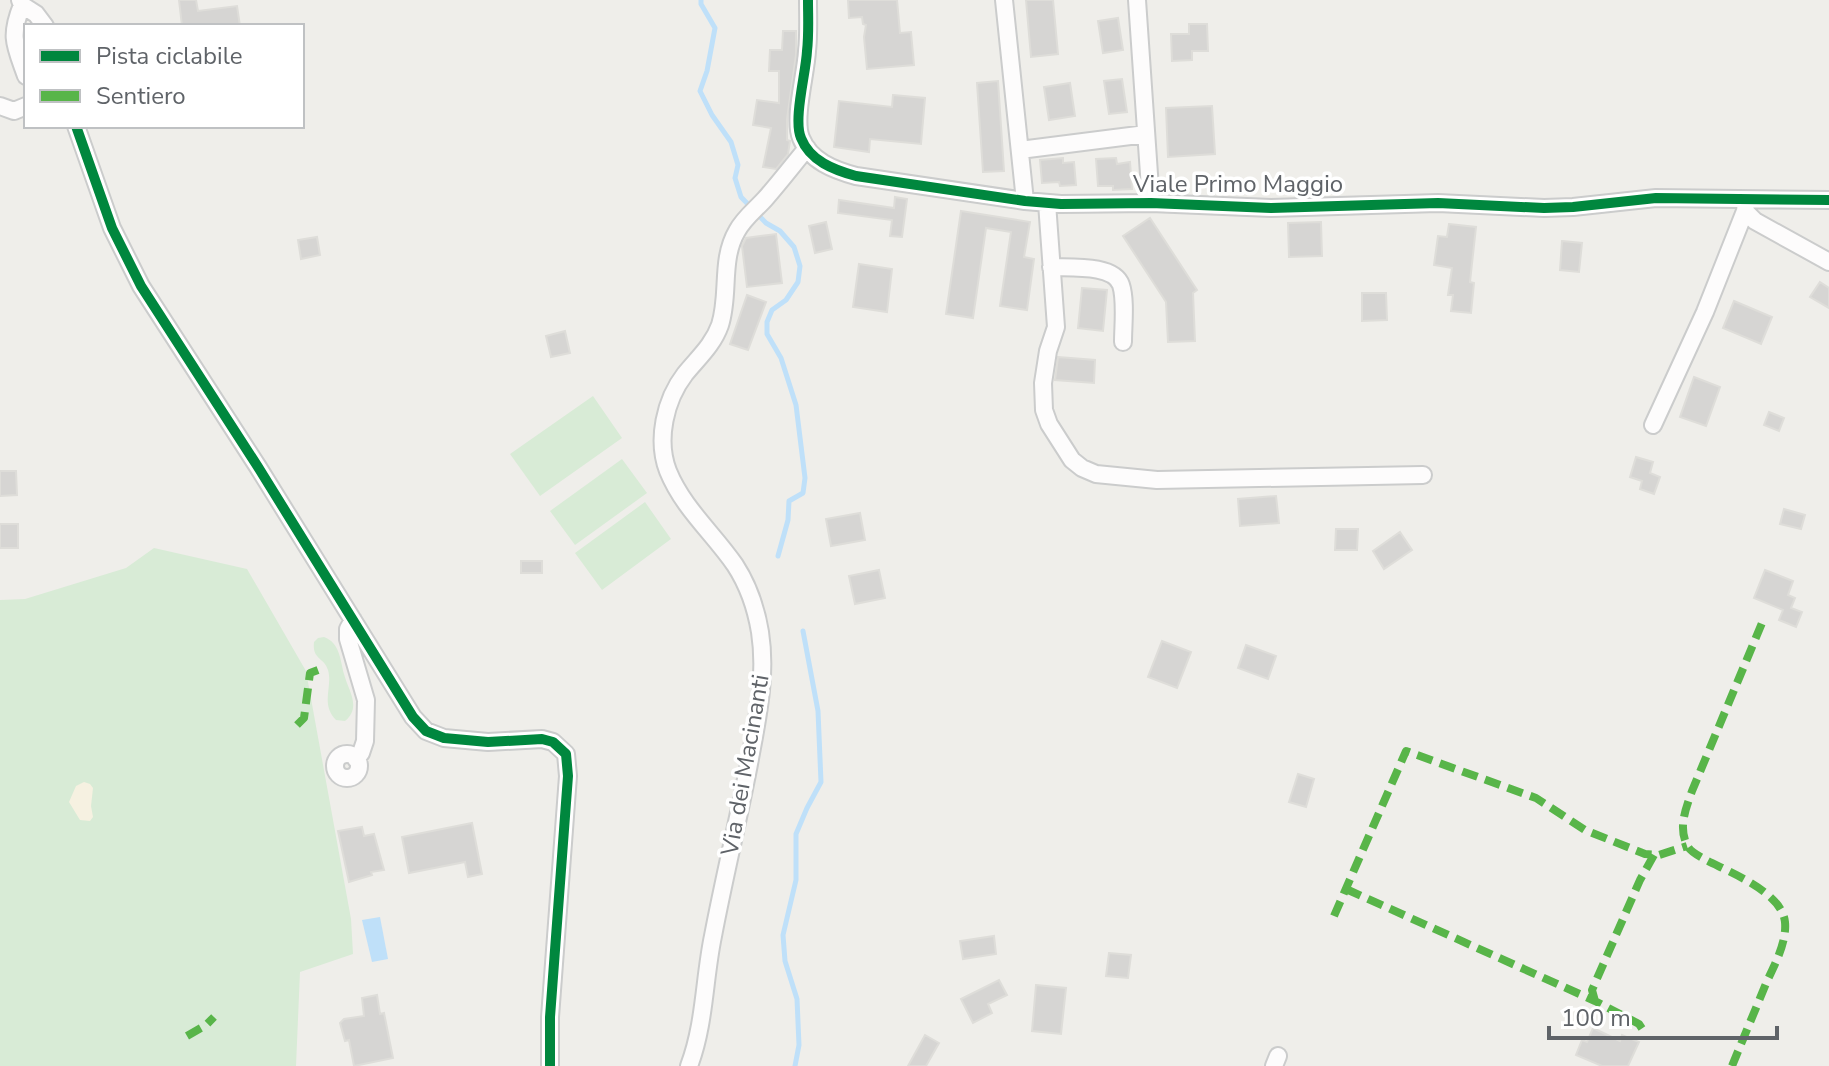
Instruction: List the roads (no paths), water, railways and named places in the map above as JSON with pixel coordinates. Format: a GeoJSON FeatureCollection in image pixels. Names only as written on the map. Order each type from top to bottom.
{"type":"FeatureCollection","features":[{"type":"Feature","properties":{"kind":"street"},"geometry":{"type":"LineString","coordinates":[[807,148],[800,135],[799,124],[808,49],[808,0]]}},
{"type":"Feature","properties":{"kind":"street"},"geometry":{"type":"LineString","coordinates":[[1004,0],[1025,201]]}},
{"type":"Feature","properties":{"kind":"street"},"geometry":{"type":"LineString","coordinates":[[1137,0],[1151,203]]}},
{"type":"Feature","properties":{"kind":"street"},"geometry":{"type":"LineString","coordinates":[[24,70],[13,33],[21,3],[44,24]]}},
{"type":"Feature","properties":{"kind":"street"},"geometry":{"type":"LineString","coordinates":[[0,106],[14,111],[24,107]]}},
{"type":"Feature","properties":{"kind":"street"},"geometry":{"type":"LineString","coordinates":[[77,128],[112,228],[129,266],[413,717],[426,731],[444,738],[463,741],[547,740],[558,745],[566,754],[568,776],[550,1017],[550,1066]]}},
{"type":"Feature","properties":{"kind":"street"},"geometry":{"type":"LineString","coordinates":[[1020,150],[1146,134]]}},
{"type":"Feature","properties":{"kind":"street","name":"Viale Primo Maggio"},"geometry":{"type":"LineString","coordinates":[[807,148],[826,165],[856,176],[1047,203],[1271,208],[1438,203],[1544,208],[1656,198],[1746,205],[1829,200]]}},
{"type":"Feature","properties":{"kind":"street","name":"Via dei Macinanti"},"geometry":{"type":"LineString","coordinates":[[689,1066],[698,1035],[712,940],[761,696],[762,649],[755,610],[745,582],[679,493],[665,463],[663,441],[673,393],[711,343],[719,327],[728,250],[739,227],[807,148]]}},
{"type":"Feature","properties":{"kind":"street"},"geometry":{"type":"LineString","coordinates":[[1047,203],[1056,327],[1043,383],[1044,410],[1049,424],[1072,460],[1082,468],[1096,474],[1157,480],[1423,475]]}},
{"type":"Feature","properties":{"kind":"street"},"geometry":{"type":"LineString","coordinates":[[1746,205],[1763,226],[1829,262]]}},
{"type":"Feature","properties":{"kind":"street"},"geometry":{"type":"LineString","coordinates":[[1653,425],[1705,312],[1746,205]]}},
{"type":"Feature","properties":{"kind":"street"},"geometry":{"type":"LineString","coordinates":[[1051,267],[1101,270],[1118,280],[1123,297],[1123,342]]}},
{"type":"Feature","properties":{"kind":"street"},"geometry":{"type":"LineString","coordinates":[[353,620],[348,629],[348,639],[366,700],[365,741],[356,759]]}},
{"type":"Feature","properties":{"kind":"water"},"geometry":{"type":"Polygon","coordinates":[[[380,917],[388,959],[372,962],[362,920],[380,917]]]}},
{"type":"Feature","properties":{"kind":"waterway"},"geometry":{"type":"LineString","coordinates":[[701,0],[715,28],[700,91],[731,142],[738,165],[735,178],[741,197],[794,247],[800,266],[798,282],[786,300],[772,310],[767,322],[767,334],[781,358],[796,405],[805,478],[803,493],[789,501],[788,520],[778,556]]}},
{"type":"Feature","properties":{"kind":"waterway"},"geometry":{"type":"LineString","coordinates":[[795,1066],[799,1045],[797,999],[785,961],[783,935],[796,880],[796,834],[821,782],[818,711],[803,631]]}}]}
